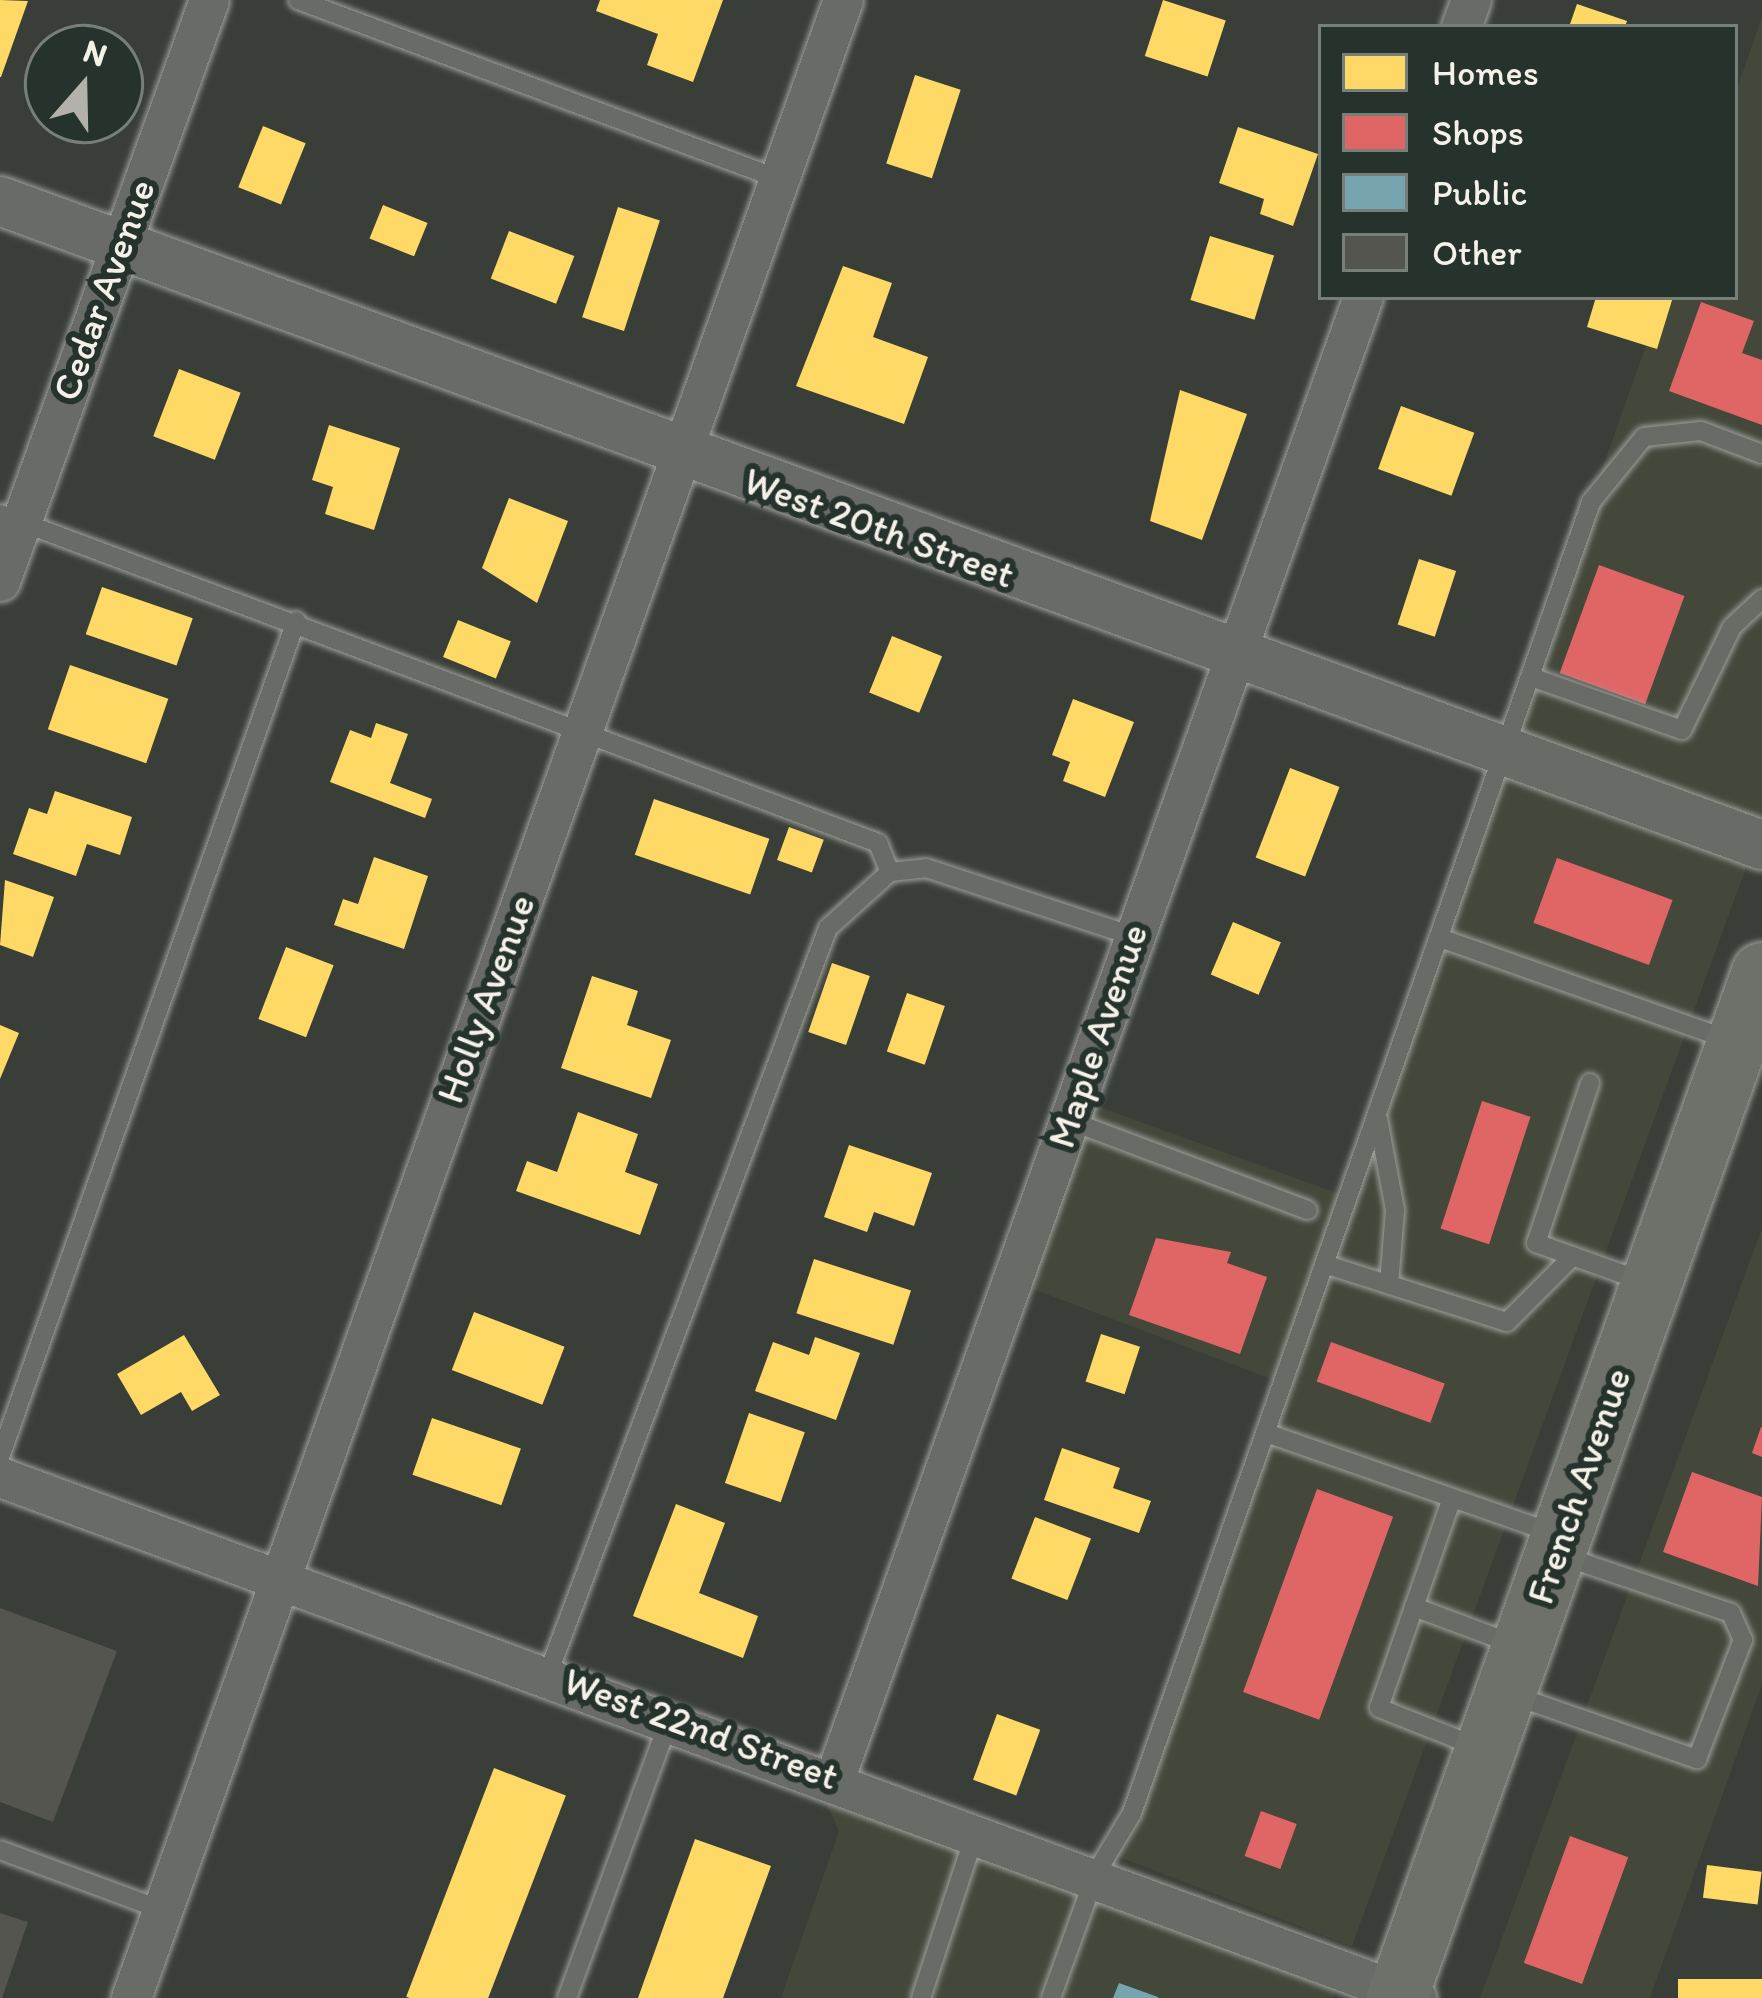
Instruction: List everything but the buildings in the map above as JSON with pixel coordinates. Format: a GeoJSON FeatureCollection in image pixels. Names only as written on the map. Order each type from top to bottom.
{"type":"FeatureCollection","features":[{"type":"Feature","properties":{"kind":"main road","name":"French Avenue"},"geometry":{"type":"LineString","coordinates":[[1404,1995],[1650,1283],[1750,1047],[1762,973]]}},
{"type":"Feature","properties":{"kind":"street","name":"Cedar Avenue"},"geometry":{"type":"LineString","coordinates":[[0,581],[11,518],[120,244],[209,0]]}},
{"type":"Feature","properties":{"kind":"street","name":"Holly Avenue"},"geometry":{"type":"LineString","coordinates":[[131,1998],[844,0]]}},
{"type":"Feature","properties":{"kind":"street","name":"West 20th Street"},"geometry":{"type":"LineString","coordinates":[[0,201],[680,455],[1762,845]]}},
{"type":"Feature","properties":{"kind":"street","name":"Maple Avenue"},"geometry":{"type":"LineString","coordinates":[[835,1777],[1362,300]]}},
{"type":"Feature","properties":{"kind":"street","name":"West 22nd Street"},"geometry":{"type":"LineString","coordinates":[[0,1477],[1096,1873],[1404,1995]]}},
{"type":"Feature","properties":{"kind":"lane"},"geometry":{"type":"LineString","coordinates":[[298,0],[779,179]]}},
{"type":"Feature","properties":{"kind":"lane"},"geometry":{"type":"LineString","coordinates":[[1052,1998],[1096,1873],[1132,1813],[1592,502],[1644,437],[1701,431],[1762,454]]}},
{"type":"Feature","properties":{"kind":"lane"},"geometry":{"type":"LineString","coordinates":[[11,518],[583,726],[878,843],[890,872]]}},
{"type":"Feature","properties":{"kind":"lane"},"geometry":{"type":"LineString","coordinates":[[1531,677],[1682,730],[1696,720],[1732,627],[1762,599]]}},
{"type":"Feature","properties":{"kind":"lane"},"geometry":{"type":"LineString","coordinates":[[0,1456],[296,621]]}},
{"type":"Feature","properties":{"kind":"lane"},"geometry":{"type":"LineString","coordinates":[[548,1674],[828,928],[890,872],[982,879],[1133,936]]}},
{"type":"Feature","properties":{"kind":"lane"},"geometry":{"type":"LineString","coordinates":[[1440,938],[1750,1047]]}},
{"type":"Feature","properties":{"kind":"lane"},"geometry":{"type":"LineString","coordinates":[[1589,1083],[1536,1243],[1650,1283]]}},
{"type":"Feature","properties":{"kind":"lane"},"geometry":{"type":"LineString","coordinates":[[1377,1114],[1395,1210],[1389,1286]]}},
{"type":"Feature","properties":{"kind":"lane"},"geometry":{"type":"LineString","coordinates":[[1068,1120],[1307,1210]]}},
{"type":"Feature","properties":{"kind":"lane"},"geometry":{"type":"LineString","coordinates":[[1324,1264],[1507,1322],[1573,1256]]}},
{"type":"Feature","properties":{"kind":"lane"},"geometry":{"type":"LineString","coordinates":[[1266,1433],[1452,1498],[1731,1613],[1743,1640],[1697,1759],[1514,1670],[1414,1607]]}},
{"type":"Feature","properties":{"kind":"lane"},"geometry":{"type":"LineString","coordinates":[[1452,1498],[1379,1708],[1486,1750]]}},
{"type":"Feature","properties":{"kind":"lane"},"geometry":{"type":"LineString","coordinates":[[567,1998],[670,1718]]}},
{"type":"Feature","properties":{"kind":"lane"},"geometry":{"type":"LineString","coordinates":[[921,1998],[976,1829]]}},
{"type":"Feature","properties":{"kind":"lane"},"geometry":{"type":"LineString","coordinates":[[0,1850],[162,1910]]}},
{"type":"Feature","properties":{"kind":"shaded area"},"geometry":{"type":"Polygon","coordinates":[[[1762,17],[1762,821],[1510,730],[1662,300],[1738,300],[1738,85],[1762,17]]]}},
{"type":"Feature","properties":{"kind":"shaded area"},"geometry":{"type":"Polygon","coordinates":[[[1495,774],[1747,865],[1352,1946],[1111,1854],[1279,1382],[1030,1288],[1094,1105],[1345,1196],[1495,774]]]}},
{"type":"Feature","properties":{"kind":"shaded area"},"geometry":{"type":"Polygon","coordinates":[[[1762,1228],[1762,1684],[1650,1998],[1480,1998],[1762,1228]]]}},
{"type":"Feature","properties":{"kind":"shaded area"},"geometry":{"type":"Polygon","coordinates":[[[823,1797],[1336,1989],[1333,1998],[781,1998],[839,1831],[823,1797]]]}}]}
